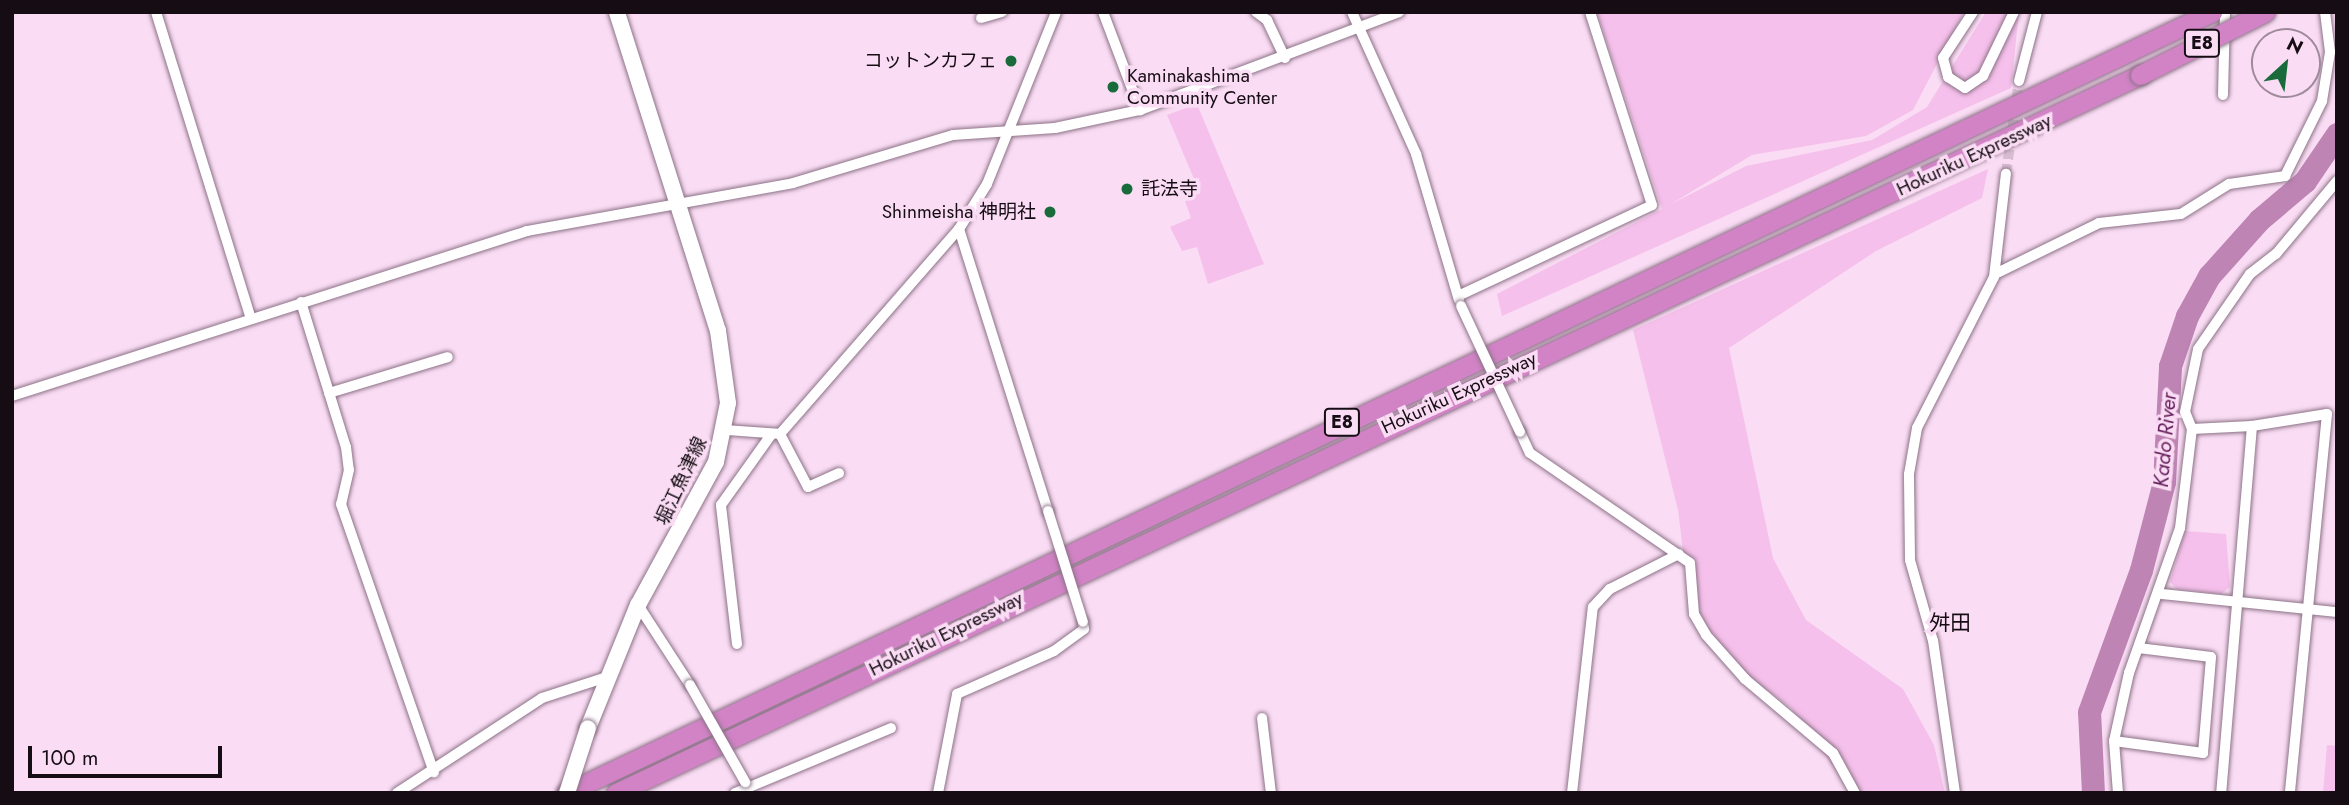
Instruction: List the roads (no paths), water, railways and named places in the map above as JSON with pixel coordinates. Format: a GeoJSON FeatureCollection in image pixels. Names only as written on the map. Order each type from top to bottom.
{"type":"FeatureCollection","features":[{"type":"Feature","properties":{"kind":"highway","name":"Hokuriku Expressway"},"geometry":{"type":"LineString","coordinates":[[567,793],[1099,536],[2122,60],[2212,12]]}},
{"type":"Feature","properties":{"kind":"highway","name":"Hokuriku Expressway"},"geometry":{"type":"LineString","coordinates":[[616,793],[2140,75],[2264,12]]}},
{"type":"Feature","properties":{"kind":"main road","name":"堀江魚津線"},"geometry":{"type":"LineString","coordinates":[[567,793],[604,678],[638,605],[697,503],[726,430],[723,356],[679,202],[617,12]]}},
{"type":"Feature","properties":{"kind":"street"},"geometry":{"type":"LineString","coordinates":[[156,12],[251,319]]}},
{"type":"Feature","properties":{"kind":"street"},"geometry":{"type":"LineString","coordinates":[[981,18],[1002,12]]}},
{"type":"Feature","properties":{"kind":"street"},"geometry":{"type":"LineString","coordinates":[[1103,12],[1140,110]]}},
{"type":"Feature","properties":{"kind":"street"},"geometry":{"type":"LineString","coordinates":[[1256,12],[1267,20],[1285,58]]}},
{"type":"Feature","properties":{"kind":"street"},"geometry":{"type":"LineString","coordinates":[[1352,12],[1416,154],[1460,301],[1530,453],[1690,563],[1694,614],[1706,635],[1745,678],[1833,753],[1855,793]]}},
{"type":"Feature","properties":{"kind":"street"},"geometry":{"type":"LineString","coordinates":[[12,396],[527,231],[805,180],[953,135],[1009,132],[1140,110],[1285,58],[1399,12]]}},
{"type":"Feature","properties":{"kind":"street"},"geometry":{"type":"LineString","coordinates":[[1460,301],[1652,205],[1590,12]]}},
{"type":"Feature","properties":{"kind":"street"},"geometry":{"type":"LineString","coordinates":[[1973,12],[1943,58],[1948,77],[1965,88],[1983,76],[2014,12]]}},
{"type":"Feature","properties":{"kind":"street"},"geometry":{"type":"LineString","coordinates":[[2223,95],[2225,12]]}},
{"type":"Feature","properties":{"kind":"street"},"geometry":{"type":"LineString","coordinates":[[1995,274],[2099,223],[2181,214],[2229,184],[2285,176],[2322,101],[2330,52],[2325,12]]}},
{"type":"Feature","properties":{"kind":"street"},"geometry":{"type":"LineString","coordinates":[[737,644],[721,505],[776,434],[959,229],[1009,132],[1055,13]]}},
{"type":"Feature","properties":{"kind":"street"},"geometry":{"type":"LineString","coordinates":[[2019,81],[2039,14]]}},
{"type":"Feature","properties":{"kind":"street"},"geometry":{"type":"LineString","coordinates":[[1955,793],[1938,665],[1910,559],[1909,474],[1917,428],[1995,274],[2006,174]]}},
{"type":"Feature","properties":{"kind":"street"},"geometry":{"type":"LineString","coordinates":[[2118,793],[2114,741],[2139,648],[2162,594],[2180,527],[2192,429],[2185,411],[2206,332],[2250,274],[2276,254],[2337,181]]}},
{"type":"Feature","properties":{"kind":"street"},"geometry":{"type":"LineString","coordinates":[[938,793],[957,694],[1054,652],[1084,629],[959,229]]}},
{"type":"Feature","properties":{"kind":"street"},"geometry":{"type":"LineString","coordinates":[[301,302],[349,470],[341,504],[433,772]]}},
{"type":"Feature","properties":{"kind":"street"},"geometry":{"type":"LineString","coordinates":[[329,393],[448,357]]}},
{"type":"Feature","properties":{"kind":"street"},"geometry":{"type":"LineString","coordinates":[[2192,429],[2252,426],[2332,415],[2307,609],[2290,793]]}},
{"type":"Feature","properties":{"kind":"street"},"geometry":{"type":"LineString","coordinates":[[2221,793],[2235,602],[2252,426]]}},
{"type":"Feature","properties":{"kind":"street"},"geometry":{"type":"LineString","coordinates":[[726,430],[776,434]]}},
{"type":"Feature","properties":{"kind":"street"},"geometry":{"type":"LineString","coordinates":[[776,434],[808,487],[839,473]]}},
{"type":"Feature","properties":{"kind":"street"},"geometry":{"type":"LineString","coordinates":[[1572,793],[1593,607],[1610,589],[1679,554]]}},
{"type":"Feature","properties":{"kind":"street"},"geometry":{"type":"LineString","coordinates":[[2162,594],[2337,612]]}},
{"type":"Feature","properties":{"kind":"street"},"geometry":{"type":"LineString","coordinates":[[638,605],[690,685],[750,787]]}},
{"type":"Feature","properties":{"kind":"street"},"geometry":{"type":"LineString","coordinates":[[2114,741],[2203,754],[2211,657],[2139,648]]}},
{"type":"Feature","properties":{"kind":"street"},"geometry":{"type":"LineString","coordinates":[[397,793],[433,772],[542,698],[604,678]]}},
{"type":"Feature","properties":{"kind":"street"},"geometry":{"type":"LineString","coordinates":[[1262,718],[1271,793]]}},
{"type":"Feature","properties":{"kind":"street"},"geometry":{"type":"LineString","coordinates":[[736,793],[891,728]]}},
{"type":"Feature","properties":{"kind":"waterway","name":"Kado River"},"geometry":{"type":"LineString","coordinates":[[2093,793],[2089,712],[2141,570],[2164,482],[2170,366],[2187,316],[2209,276],[2259,220],[2305,181],[2337,134]]}},
{"type":"Feature","properties":{"kind":"tunnel"},"geometry":{"type":"LineString","coordinates":[[2006,174],[2019,81]]}},
{"type":"Feature","properties":{"kind":"place","name":"コットンカフェ"},"geometry":{"type":"Point","coordinates":[1011,61]}},
{"type":"Feature","properties":{"kind":"place","name":"Kaminakashima Community Center"},"geometry":{"type":"Point","coordinates":[1113,87]}},
{"type":"Feature","properties":{"kind":"place","name":"託法寺"},"geometry":{"type":"Point","coordinates":[1127,189]}},
{"type":"Feature","properties":{"kind":"place","name":"Shinmeisha 神明社"},"geometry":{"type":"Point","coordinates":[1050,212]}},
{"type":"Feature","properties":{"kind":"district","name":"舛田"},"geometry":{"type":"Point","coordinates":[1950,623]}}]}
